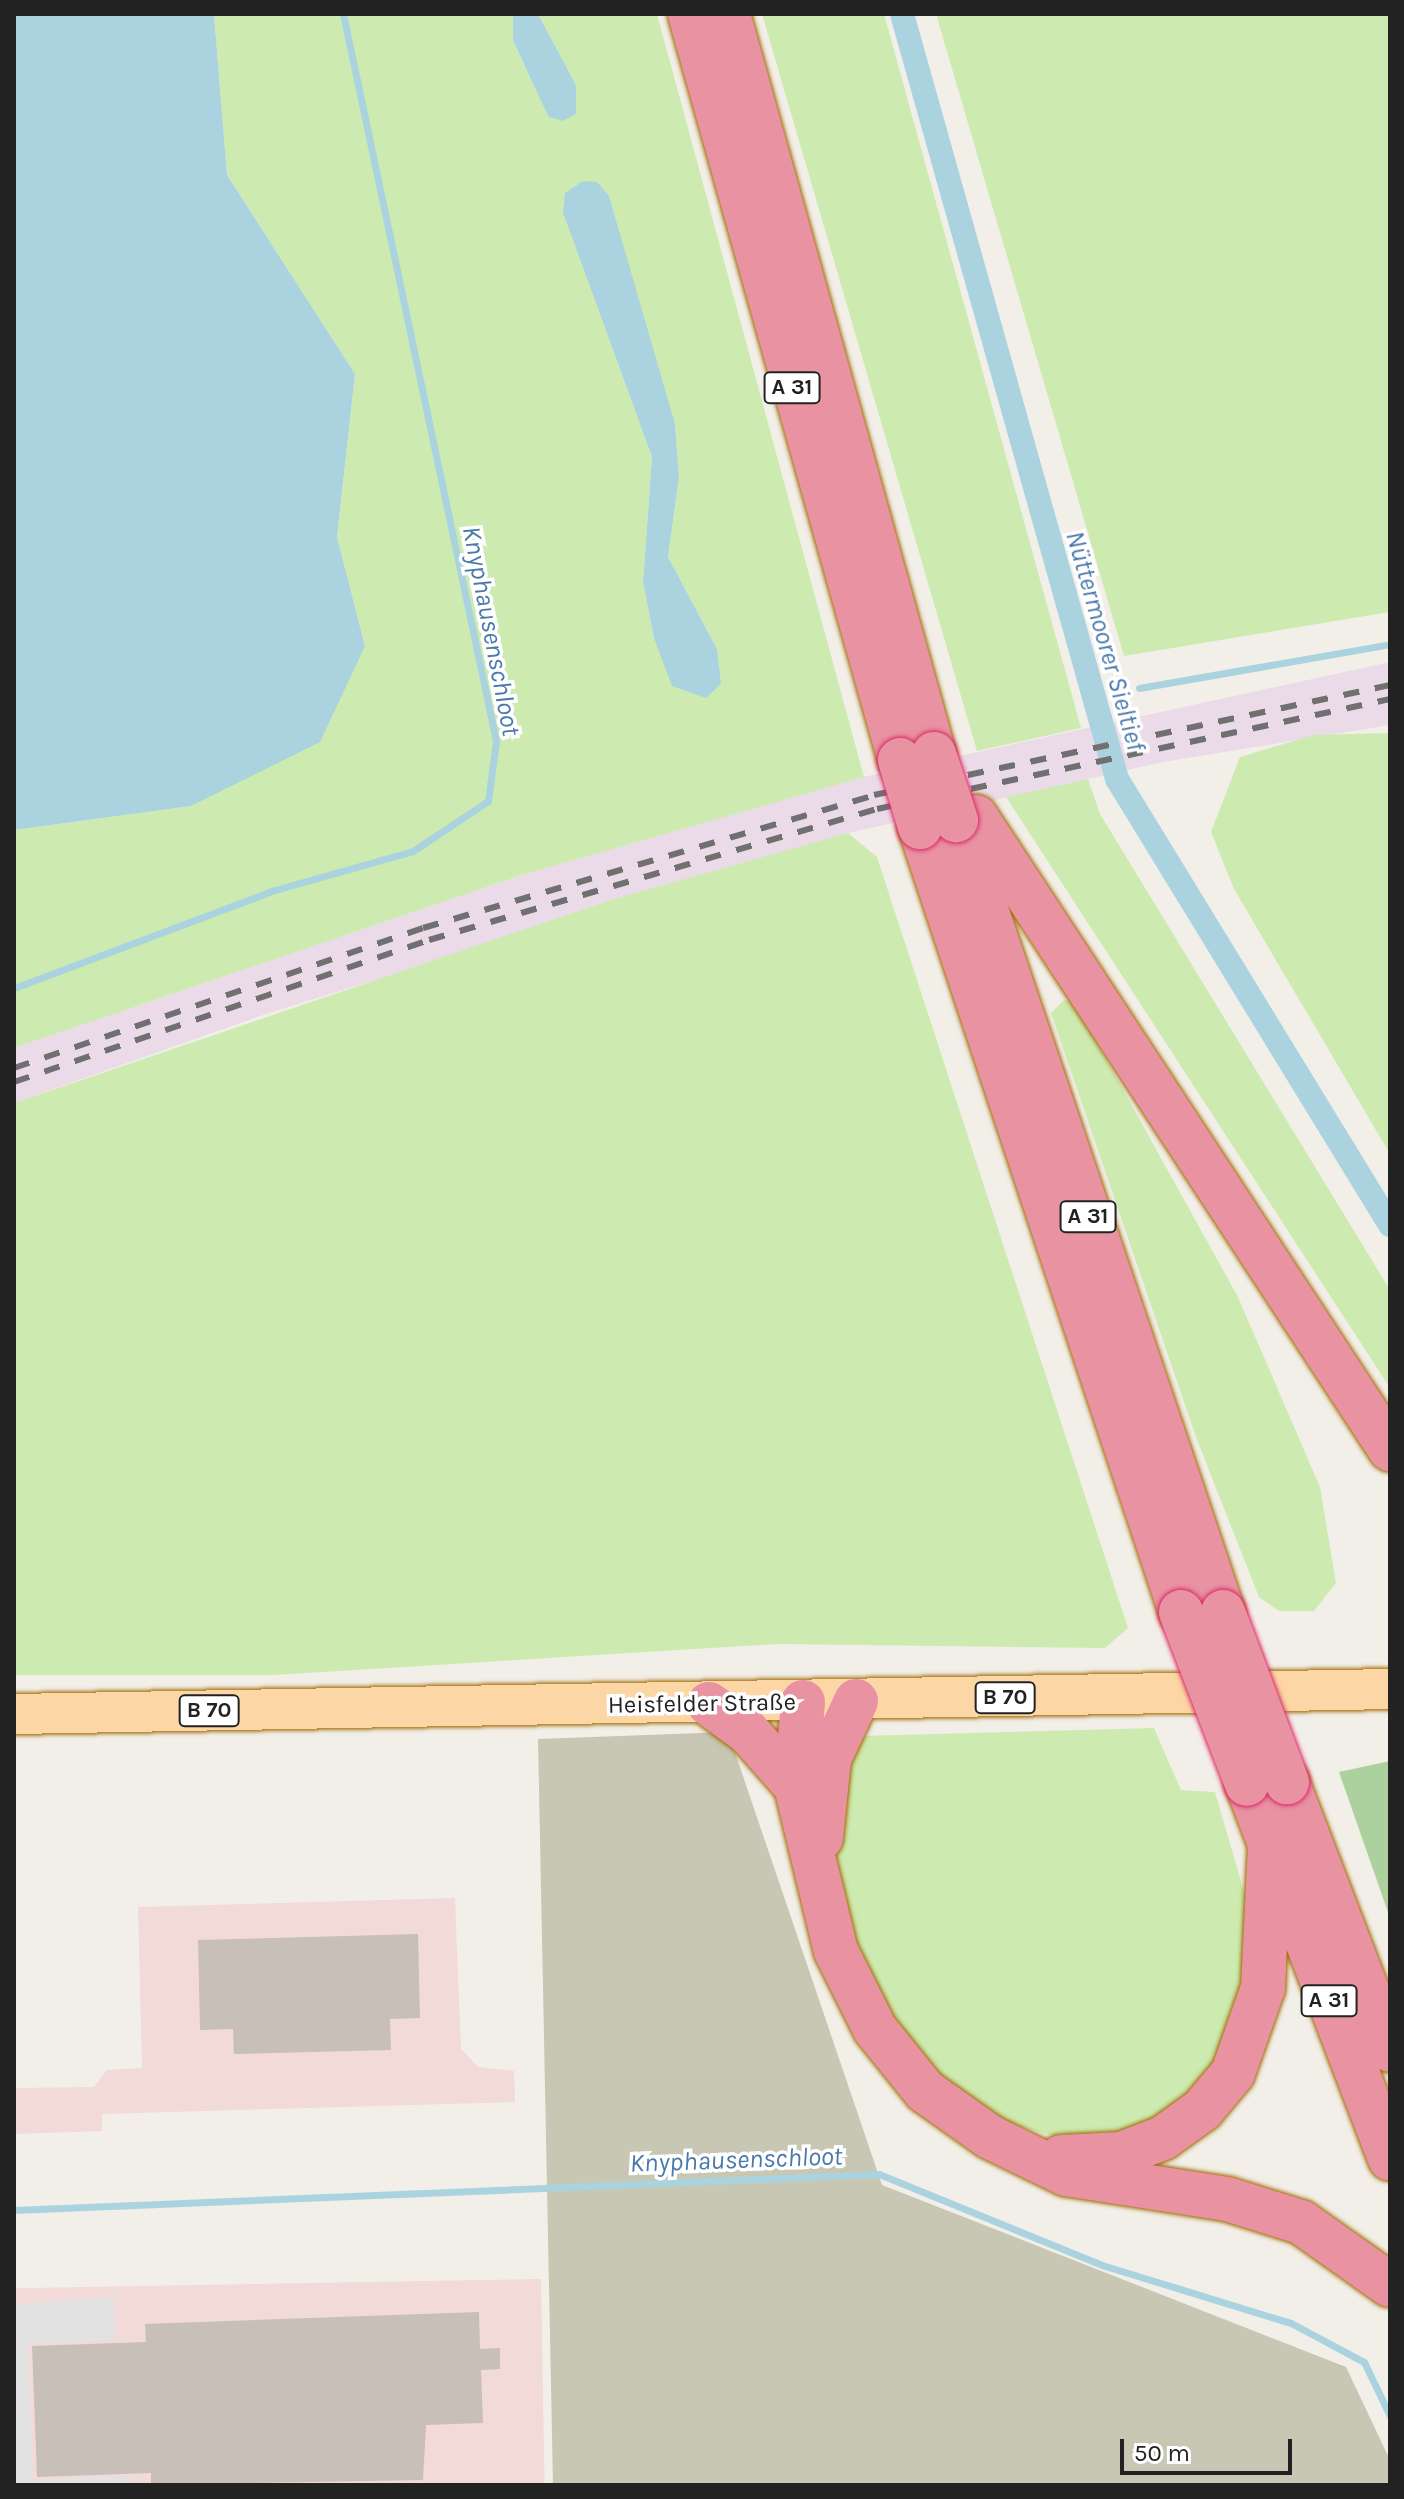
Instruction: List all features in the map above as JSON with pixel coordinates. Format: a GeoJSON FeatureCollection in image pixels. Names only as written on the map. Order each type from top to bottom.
{"type":"FeatureCollection","features":[{"type":"Feature","properties":{"kind":"highway","name":"A 31"},"geometry":{"type":"LineString","coordinates":[[690,14],[1202,1612],[1267,1783],[1390,2050]]}},
{"type":"Feature","properties":{"kind":"highway","name":"A 31"},"geometry":{"type":"LineString","coordinates":[[728,14],[939,794]]}},
{"type":"Feature","properties":{"kind":"highway"},"geometry":{"type":"LineString","coordinates":[[939,794],[1390,1449]]}},
{"type":"Feature","properties":{"kind":"highway"},"geometry":{"type":"LineString","coordinates":[[819,1880],[829,1759],[856,1701]]}},
{"type":"Feature","properties":{"kind":"highway"},"geometry":{"type":"LineString","coordinates":[[803,1702],[796,1786],[819,1880],[844,1972],[898,2061],[955,2115],[1022,2155],[1066,2174],[1280,2214],[1342,2245],[1390,2285]]}},
{"type":"Feature","properties":{"kind":"highway"},"geometry":{"type":"LineString","coordinates":[[709,1704],[748,1732],[796,1786]]}},
{"type":"Feature","properties":{"kind":"highway","name":"A 31"},"geometry":{"type":"LineString","coordinates":[[1267,1783],[1270,1843],[1390,2159]]}},
{"type":"Feature","properties":{"kind":"highway"},"geometry":{"type":"LineString","coordinates":[[1022,2155],[1101,2157],[1145,2146],[1193,2117],[1225,2085],[1260,2007],[1270,1843]]}},
{"type":"Feature","properties":{"kind":"main road","name":"Heisfelder Straße"},"geometry":{"type":"LineString","coordinates":[[14,1714],[709,1704],[1390,1689]]}},
{"type":"Feature","properties":{"kind":"shaded area"},"geometry":{"type":"Polygon","coordinates":[[[1390,662],[1390,725],[1163,762],[848,833],[266,1014],[14,1103],[14,1048],[522,875],[863,777],[1390,662]]]}},
{"type":"Feature","properties":{"kind":"shaded area"},"geometry":{"type":"Polygon","coordinates":[[[728,1732],[882,2185],[1346,2367],[1390,2460],[1390,2485],[553,2485],[538,1739],[728,1732]]]}},
{"type":"Feature","properties":{"kind":"shaded area"},"geometry":{"type":"Polygon","coordinates":[[[455,1898],[461,2049],[478,2067],[514,2071],[515,2102],[102,2114],[102,2131],[14,2134],[14,2088],[94,2087],[107,2070],[142,2068],[138,1907],[455,1898]]]}},
{"type":"Feature","properties":{"kind":"shaded area"},"geometry":{"type":"Polygon","coordinates":[[[541,2279],[545,2485],[17,2485],[14,2288],[541,2279]]]}},
{"type":"Feature","properties":{"kind":"shaded area"},"geometry":{"type":"Polygon","coordinates":[[[114,2297],[115,2340],[28,2344],[33,2480],[130,2476],[131,2485],[14,2485],[14,2304],[114,2297]]]}},
{"type":"Feature","properties":{"kind":"green space"},"geometry":{"type":"Polygon","coordinates":[[[214,14],[513,14],[513,40],[539,97],[576,113],[576,85],[538,14],[657,14],[864,777],[522,875],[14,1048],[14,830],[191,806],[365,646],[337,537],[355,374],[227,175],[214,14]],[[563,213],[652,457],[643,582],[654,638],[717,649],[668,557],[679,477],[675,424],[656,368],[563,213]]]}},
{"type":"Feature","properties":{"kind":"green space"},"geometry":{"type":"Polygon","coordinates":[[[762,14],[884,14],[1081,728],[977,751],[762,14]]]}},
{"type":"Feature","properties":{"kind":"green space"},"geometry":{"type":"Polygon","coordinates":[[[936,14],[1390,14],[1390,612],[1124,656],[936,14]]]}},
{"type":"Feature","properties":{"kind":"green space"},"geometry":{"type":"Polygon","coordinates":[[[1390,733],[1390,1154],[1234,889],[1211,832],[1240,757],[1314,735],[1390,733]]]}},
{"type":"Feature","properties":{"kind":"green space"},"geometry":{"type":"Polygon","coordinates":[[[1088,779],[1100,814],[1390,1290],[1390,1388],[1006,797],[1088,779]]]}},
{"type":"Feature","properties":{"kind":"green space"},"geometry":{"type":"Polygon","coordinates":[[[848,833],[877,857],[1128,1628],[1105,1648],[778,1644],[274,1675],[14,1675],[14,1103],[611,900],[848,833]]]}},
{"type":"Feature","properties":{"kind":"green space"},"geometry":{"type":"Polygon","coordinates":[[[1064,1000],[1075,1003],[1238,1297],[1320,1487],[1336,1583],[1314,1611],[1279,1611],[1259,1597],[1197,1440],[1051,1013],[1064,1000]]]}},
{"type":"Feature","properties":{"kind":"green space"},"geometry":{"type":"Polygon","coordinates":[[[1154,1728],[1181,1790],[1215,1792],[1256,1933],[1221,2075],[1146,2131],[1078,2143],[976,2114],[875,2012],[830,1874],[847,1745],[859,1736],[1154,1728]]]}},
{"type":"Feature","properties":{"kind":"green space"},"geometry":{"type":"Polygon","coordinates":[[[1390,1761],[1390,1918],[1339,1772],[1390,1761]]]}},
{"type":"Feature","properties":{"kind":"water"},"geometry":{"type":"Polygon","coordinates":[[[14,14],[214,14],[227,175],[355,374],[337,537],[365,646],[320,742],[191,806],[14,830],[14,14]]]}},
{"type":"Feature","properties":{"kind":"water"},"geometry":{"type":"Polygon","coordinates":[[[513,14],[538,14],[576,85],[576,114],[563,121],[549,117],[513,40],[513,14]]]}},
{"type":"Feature","properties":{"kind":"water"},"geometry":{"type":"Polygon","coordinates":[[[583,181],[597,182],[609,196],[675,424],[679,477],[668,557],[717,649],[721,684],[706,698],[672,686],[654,638],[643,582],[652,457],[563,213],[565,193],[583,181]]]}},
{"type":"Feature","properties":{"kind":"building"},"geometry":{"type":"Polygon","coordinates":[[[418,1934],[420,2018],[390,2019],[391,2050],[234,2054],[233,2029],[200,2030],[198,1940],[418,1934]]]}},
{"type":"Feature","properties":{"kind":"building"},"geometry":{"type":"Polygon","coordinates":[[[479,2312],[480,2349],[500,2348],[500,2369],[481,2370],[483,2423],[426,2425],[423,2480],[151,2485],[151,2473],[37,2477],[32,2346],[146,2342],[145,2324],[479,2312]]]}},
{"type":"Feature","properties":{"kind":"waterway","name":"Knyphausenschloot"},"geometry":{"type":"LineString","coordinates":[[14,988],[275,890],[413,851],[488,801],[496,741],[343,14]]}},
{"type":"Feature","properties":{"kind":"waterway","name":"Nüttermoorer Sieltief"},"geometry":{"type":"LineString","coordinates":[[902,14],[1117,779],[1390,1225]]}},
{"type":"Feature","properties":{"kind":"waterway"},"geometry":{"type":"LineString","coordinates":[[1139,688],[1390,644]]}},
{"type":"Feature","properties":{"kind":"waterway","name":"Knyphausenschloot"},"geometry":{"type":"LineString","coordinates":[[14,2210],[879,2174],[1102,2265],[1291,2323],[1364,2362],[1390,2416]]}},
{"type":"Feature","properties":{"kind":"railway"},"geometry":{"type":"LineString","coordinates":[[14,1068],[423,928],[874,795],[1390,685]]}},
{"type":"Feature","properties":{"kind":"railway"},"geometry":{"type":"LineString","coordinates":[[14,1082],[429,940],[877,809],[1390,699]]}}]}
